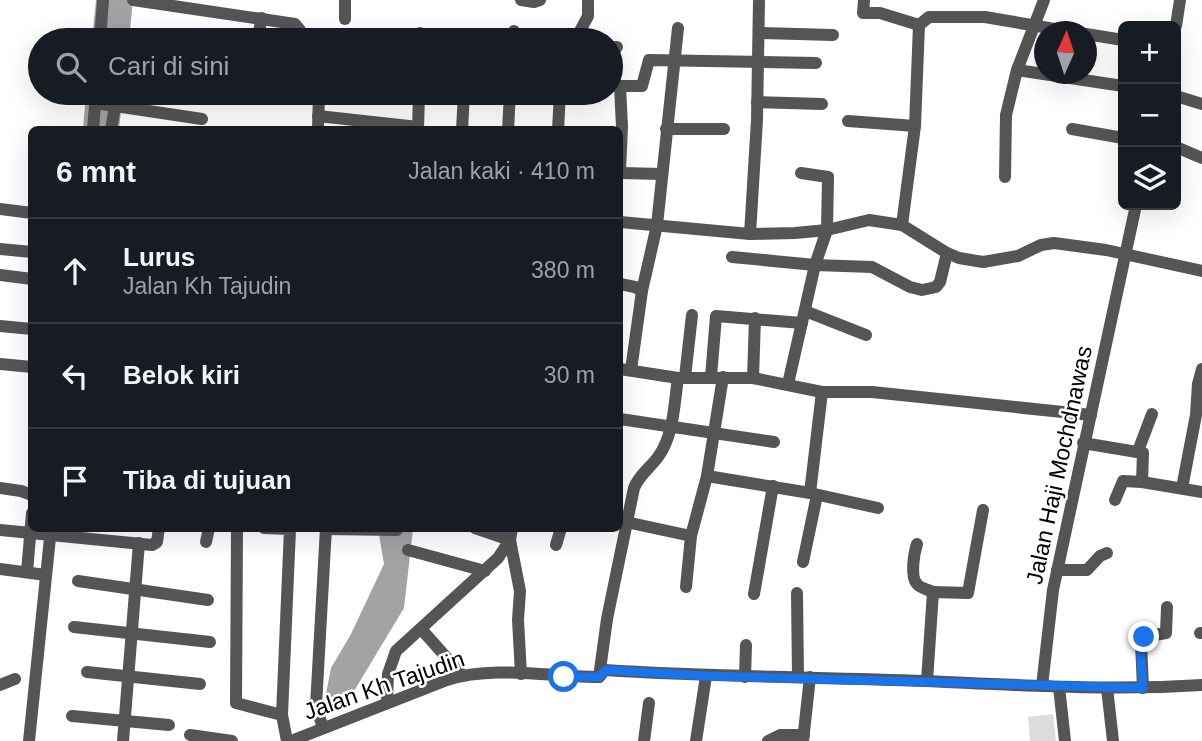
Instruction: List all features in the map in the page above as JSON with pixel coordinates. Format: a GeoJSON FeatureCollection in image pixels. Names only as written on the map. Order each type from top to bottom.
{"type":"FeatureCollection","features":[{"type":"Feature","properties":{"kind":"street"},"geometry":{"type":"LineString","coordinates":[[101,28],[103,0]]}},
{"type":"Feature","properties":{"kind":"street"},"geometry":{"type":"LineString","coordinates":[[133,0],[225,6],[262,18],[295,24],[298,28]]}},
{"type":"Feature","properties":{"kind":"street"},"geometry":{"type":"LineString","coordinates":[[345,0],[345,19]]}},
{"type":"Feature","properties":{"kind":"street"},"geometry":{"type":"LineString","coordinates":[[521,0],[540,0]]}},
{"type":"Feature","properties":{"kind":"street"},"geometry":{"type":"LineString","coordinates":[[582,28],[588,16],[588,0]]}},
{"type":"Feature","properties":{"kind":"street"},"geometry":{"type":"LineString","coordinates":[[750,234],[759,0]]}},
{"type":"Feature","properties":{"kind":"street"},"geometry":{"type":"LineString","coordinates":[[864,0],[863,13],[881,7],[919,25]]}},
{"type":"Feature","properties":{"kind":"street"},"geometry":{"type":"LineString","coordinates":[[1036,21],[1044,0]]}},
{"type":"Feature","properties":{"kind":"street"},"geometry":{"type":"LineString","coordinates":[[1177,21],[1180,0]]}},
{"type":"Feature","properties":{"kind":"street"},"geometry":{"type":"LineString","coordinates":[[902,225],[915,126],[919,25],[929,17],[949,16],[985,17],[1034,24]]}},
{"type":"Feature","properties":{"kind":"street"},"geometry":{"type":"LineString","coordinates":[[260,28],[262,18]]}},
{"type":"Feature","properties":{"kind":"street"},"geometry":{"type":"LineString","coordinates":[[1005,177],[1005,127],[1017,70],[1034,27]]}},
{"type":"Feature","properties":{"kind":"street"},"geometry":{"type":"LineString","coordinates":[[678,28],[657,225],[625,369],[682,378],[753,378],[822,392],[872,392],[1091,415]]}},
{"type":"Feature","properties":{"kind":"street"},"geometry":{"type":"LineString","coordinates":[[759,33],[833,35]]}},
{"type":"Feature","properties":{"kind":"street"},"geometry":{"type":"LineString","coordinates":[[1097,36],[1118,39]]}},
{"type":"Feature","properties":{"kind":"street"},"geometry":{"type":"LineString","coordinates":[[623,86],[642,86],[649,60],[816,64]]}},
{"type":"Feature","properties":{"kind":"street"},"geometry":{"type":"LineString","coordinates":[[1017,70],[1118,85]]}},
{"type":"Feature","properties":{"kind":"street"},"geometry":{"type":"LineString","coordinates":[[1181,98],[1202,104]]}},
{"type":"Feature","properties":{"kind":"street"},"geometry":{"type":"LineString","coordinates":[[757,102],[822,104]]}},
{"type":"Feature","properties":{"kind":"street"},"geometry":{"type":"LineString","coordinates":[[94,126],[102,105]]}},
{"type":"Feature","properties":{"kind":"street"},"geometry":{"type":"LineString","coordinates":[[104,105],[110,126]]}},
{"type":"Feature","properties":{"kind":"street"},"geometry":{"type":"LineString","coordinates":[[120,105],[202,119]]}},
{"type":"Feature","properties":{"kind":"street"},"geometry":{"type":"LineString","coordinates":[[319,105],[318,123],[378,126]]}},
{"type":"Feature","properties":{"kind":"street"},"geometry":{"type":"LineString","coordinates":[[416,105],[418,126]]}},
{"type":"Feature","properties":{"kind":"street"},"geometry":{"type":"LineString","coordinates":[[462,126],[463,105]]}},
{"type":"Feature","properties":{"kind":"street"},"geometry":{"type":"LineString","coordinates":[[508,126],[509,105]]}},
{"type":"Feature","properties":{"kind":"street"},"geometry":{"type":"LineString","coordinates":[[558,126],[559,105]]}},
{"type":"Feature","properties":{"kind":"street"},"geometry":{"type":"LineString","coordinates":[[618,105],[622,126]]}},
{"type":"Feature","properties":{"kind":"street"},"geometry":{"type":"LineString","coordinates":[[848,121],[915,126]]}},
{"type":"Feature","properties":{"kind":"street"},"geometry":{"type":"LineString","coordinates":[[666,129],[724,129]]}},
{"type":"Feature","properties":{"kind":"street"},"geometry":{"type":"LineString","coordinates":[[1072,129],[1118,137]]}},
{"type":"Feature","properties":{"kind":"street"},"geometry":{"type":"LineString","coordinates":[[1178,147],[1202,158]]}},
{"type":"Feature","properties":{"kind":"street"},"geometry":{"type":"LineString","coordinates":[[623,171],[662,174]]}},
{"type":"Feature","properties":{"kind":"street"},"geometry":{"type":"LineString","coordinates":[[788,384],[815,265],[827,230],[828,177],[801,173]]}},
{"type":"Feature","properties":{"kind":"street"},"geometry":{"type":"LineString","coordinates":[[0,209],[28,212]]}},
{"type":"Feature","properties":{"kind":"street","name":"Jalan Haji Mochdnawas"},"geometry":{"type":"LineString","coordinates":[[1042,686],[1058,570],[1135,210]]}},
{"type":"Feature","properties":{"kind":"street"},"geometry":{"type":"LineString","coordinates":[[623,222],[750,234],[827,230],[869,220],[902,225],[947,253],[983,262],[1018,256],[1041,245],[1054,243],[1084,246],[1202,271]]}},
{"type":"Feature","properties":{"kind":"street"},"geometry":{"type":"LineString","coordinates":[[0,250],[28,253]]}},
{"type":"Feature","properties":{"kind":"street"},"geometry":{"type":"LineString","coordinates":[[732,257],[872,267],[910,287],[922,290],[936,287],[940,282],[947,253]]}},
{"type":"Feature","properties":{"kind":"street"},"geometry":{"type":"LineString","coordinates":[[0,275],[28,278]]}},
{"type":"Feature","properties":{"kind":"street"},"geometry":{"type":"LineString","coordinates":[[623,285],[642,291]]}},
{"type":"Feature","properties":{"kind":"street"},"geometry":{"type":"LineString","coordinates":[[691,536],[624,523],[637,481],[658,457],[669,438],[692,315]]}},
{"type":"Feature","properties":{"kind":"street"},"geometry":{"type":"LineString","coordinates":[[685,587],[691,536],[707,476],[714,431],[716,316],[804,317],[866,335]]}},
{"type":"Feature","properties":{"kind":"street"},"geometry":{"type":"LineString","coordinates":[[753,378],[755,318]]}},
{"type":"Feature","properties":{"kind":"street"},"geometry":{"type":"LineString","coordinates":[[0,326],[28,329]]}},
{"type":"Feature","properties":{"kind":"street"},"geometry":{"type":"LineString","coordinates":[[0,364],[28,368]]}},
{"type":"Feature","properties":{"kind":"street"},"geometry":{"type":"LineString","coordinates":[[1182,488],[1202,369]]}},
{"type":"Feature","properties":{"kind":"street"},"geometry":{"type":"LineString","coordinates":[[803,562],[813,494],[822,392]]}},
{"type":"Feature","properties":{"kind":"street"},"geometry":{"type":"LineString","coordinates":[[1138,452],[1152,414]]}},
{"type":"Feature","properties":{"kind":"street"},"geometry":{"type":"LineString","coordinates":[[623,419],[774,442]]}},
{"type":"Feature","properties":{"kind":"street"},"geometry":{"type":"LineString","coordinates":[[1083,443],[1143,453],[1142,482]]}},
{"type":"Feature","properties":{"kind":"street"},"geometry":{"type":"LineString","coordinates":[[707,476],[773,486],[878,508]]}},
{"type":"Feature","properties":{"kind":"street"},"geometry":{"type":"LineString","coordinates":[[1115,500],[1125,480],[1202,492]]}},
{"type":"Feature","properties":{"kind":"street"},"geometry":{"type":"LineString","coordinates":[[754,594],[773,486]]}},
{"type":"Feature","properties":{"kind":"street"},"geometry":{"type":"LineString","coordinates":[[0,488],[28,494]]}},
{"type":"Feature","properties":{"kind":"street"},"geometry":{"type":"LineString","coordinates":[[917,544],[913,563],[917,585],[933,592],[968,593],[983,510]]}},
{"type":"Feature","properties":{"kind":"street"},"geometry":{"type":"LineString","coordinates":[[0,530],[115,535],[139,543],[155,544],[158,532]]}},
{"type":"Feature","properties":{"kind":"street"},"geometry":{"type":"LineString","coordinates":[[29,741],[51,532]]}},
{"type":"Feature","properties":{"kind":"street"},"geometry":{"type":"LineString","coordinates":[[206,542],[208,532]]}},
{"type":"Feature","properties":{"kind":"street"},"geometry":{"type":"LineString","coordinates":[[237,532],[236,704],[282,715]]}},
{"type":"Feature","properties":{"kind":"street"},"geometry":{"type":"LineString","coordinates":[[289,741],[282,715],[290,532]]}},
{"type":"Feature","properties":{"kind":"street"},"geometry":{"type":"LineString","coordinates":[[323,728],[316,706],[326,532]]}},
{"type":"Feature","properties":{"kind":"street"},"geometry":{"type":"LineString","coordinates":[[556,545],[560,532]]}},
{"type":"Feature","properties":{"kind":"street"},"geometry":{"type":"LineString","coordinates":[[599,677],[622,532]]}},
{"type":"Feature","properties":{"kind":"street"},"geometry":{"type":"LineString","coordinates":[[27,572],[30,533]]}},
{"type":"Feature","properties":{"kind":"street"},"geometry":{"type":"LineString","coordinates":[[387,702],[391,663],[396,651],[498,558],[511,534]]}},
{"type":"Feature","properties":{"kind":"street"},"geometry":{"type":"LineString","coordinates":[[511,534],[520,591],[518,620],[521,674]]}},
{"type":"Feature","properties":{"kind":"street"},"geometry":{"type":"LineString","coordinates":[[123,741],[139,543]]}},
{"type":"Feature","properties":{"kind":"street"},"geometry":{"type":"LineString","coordinates":[[408,550],[485,571]]}},
{"type":"Feature","properties":{"kind":"street"},"geometry":{"type":"LineString","coordinates":[[1058,570],[1088,570],[1100,556],[1107,553]]}},
{"type":"Feature","properties":{"kind":"street"},"geometry":{"type":"LineString","coordinates":[[0,569],[46,575]]}},
{"type":"Feature","properties":{"kind":"street"},"geometry":{"type":"LineString","coordinates":[[78,581],[208,600]]}},
{"type":"Feature","properties":{"kind":"street"},"geometry":{"type":"LineString","coordinates":[[927,681],[933,592]]}},
{"type":"Feature","properties":{"kind":"street"},"geometry":{"type":"LineString","coordinates":[[768,741],[780,735],[803,738],[804,677],[797,593]]}},
{"type":"Feature","properties":{"kind":"street"},"geometry":{"type":"LineString","coordinates":[[1143,688],[1140,643],[1144,637],[1166,633],[1167,607]]}},
{"type":"Feature","properties":{"kind":"street"},"geometry":{"type":"LineString","coordinates":[[74,627],[210,642]]}},
{"type":"Feature","properties":{"kind":"street"},"geometry":{"type":"LineString","coordinates":[[422,630],[462,676]]}},
{"type":"Feature","properties":{"kind":"street"},"geometry":{"type":"LineString","coordinates":[[745,677],[746,645]]}},
{"type":"Feature","properties":{"kind":"street","name":"Jalan Kh Tajudin"},"geometry":{"type":"LineString","coordinates":[[289,741],[462,676],[521,674],[599,677],[606,670],[706,676],[1059,687],[1143,688],[1202,685]]}},
{"type":"Feature","properties":{"kind":"street"},"geometry":{"type":"LineString","coordinates":[[88,672],[200,684]]}},
{"type":"Feature","properties":{"kind":"street"},"geometry":{"type":"LineString","coordinates":[[696,741],[706,676]]}},
{"type":"Feature","properties":{"kind":"street"},"geometry":{"type":"LineString","coordinates":[[0,685],[15,679]]}},
{"type":"Feature","properties":{"kind":"street"},"geometry":{"type":"LineString","coordinates":[[1059,687],[1065,741]]}},
{"type":"Feature","properties":{"kind":"street"},"geometry":{"type":"LineString","coordinates":[[1107,688],[1113,741]]}},
{"type":"Feature","properties":{"kind":"street"},"geometry":{"type":"LineString","coordinates":[[644,741],[649,703]]}},
{"type":"Feature","properties":{"kind":"street"},"geometry":{"type":"LineString","coordinates":[[72,716],[169,725]]}},
{"type":"Feature","properties":{"kind":"street"},"geometry":{"type":"LineString","coordinates":[[190,735],[232,741]]}},
{"type":"Feature","properties":{"kind":"shaded area"},"geometry":{"type":"Polygon","coordinates":[[[96,0],[133,0],[130,28],[93,28],[96,0]]]}},
{"type":"Feature","properties":{"kind":"shaded area"},"geometry":{"type":"Polygon","coordinates":[[[85,105],[122,105],[119,126],[83,126],[85,105]]]}},
{"type":"Feature","properties":{"kind":"shaded area"},"geometry":{"type":"Polygon","coordinates":[[[379,532],[413,532],[404,608],[342,711],[324,704],[331,668],[351,634],[384,564],[379,532]]]}},
{"type":"Feature","properties":{"kind":"shaded area"},"geometry":{"type":"Polygon","coordinates":[[[1053,714],[1056,741],[1030,741],[1028,717],[1053,714]]]}},
{"type":"Feature","properties":{"kind":"route"},"geometry":{"type":"LineString","coordinates":[[564,677],[599,677],[606,670],[706,676],[1143,688],[1140,643],[1144,637]]}}]}
